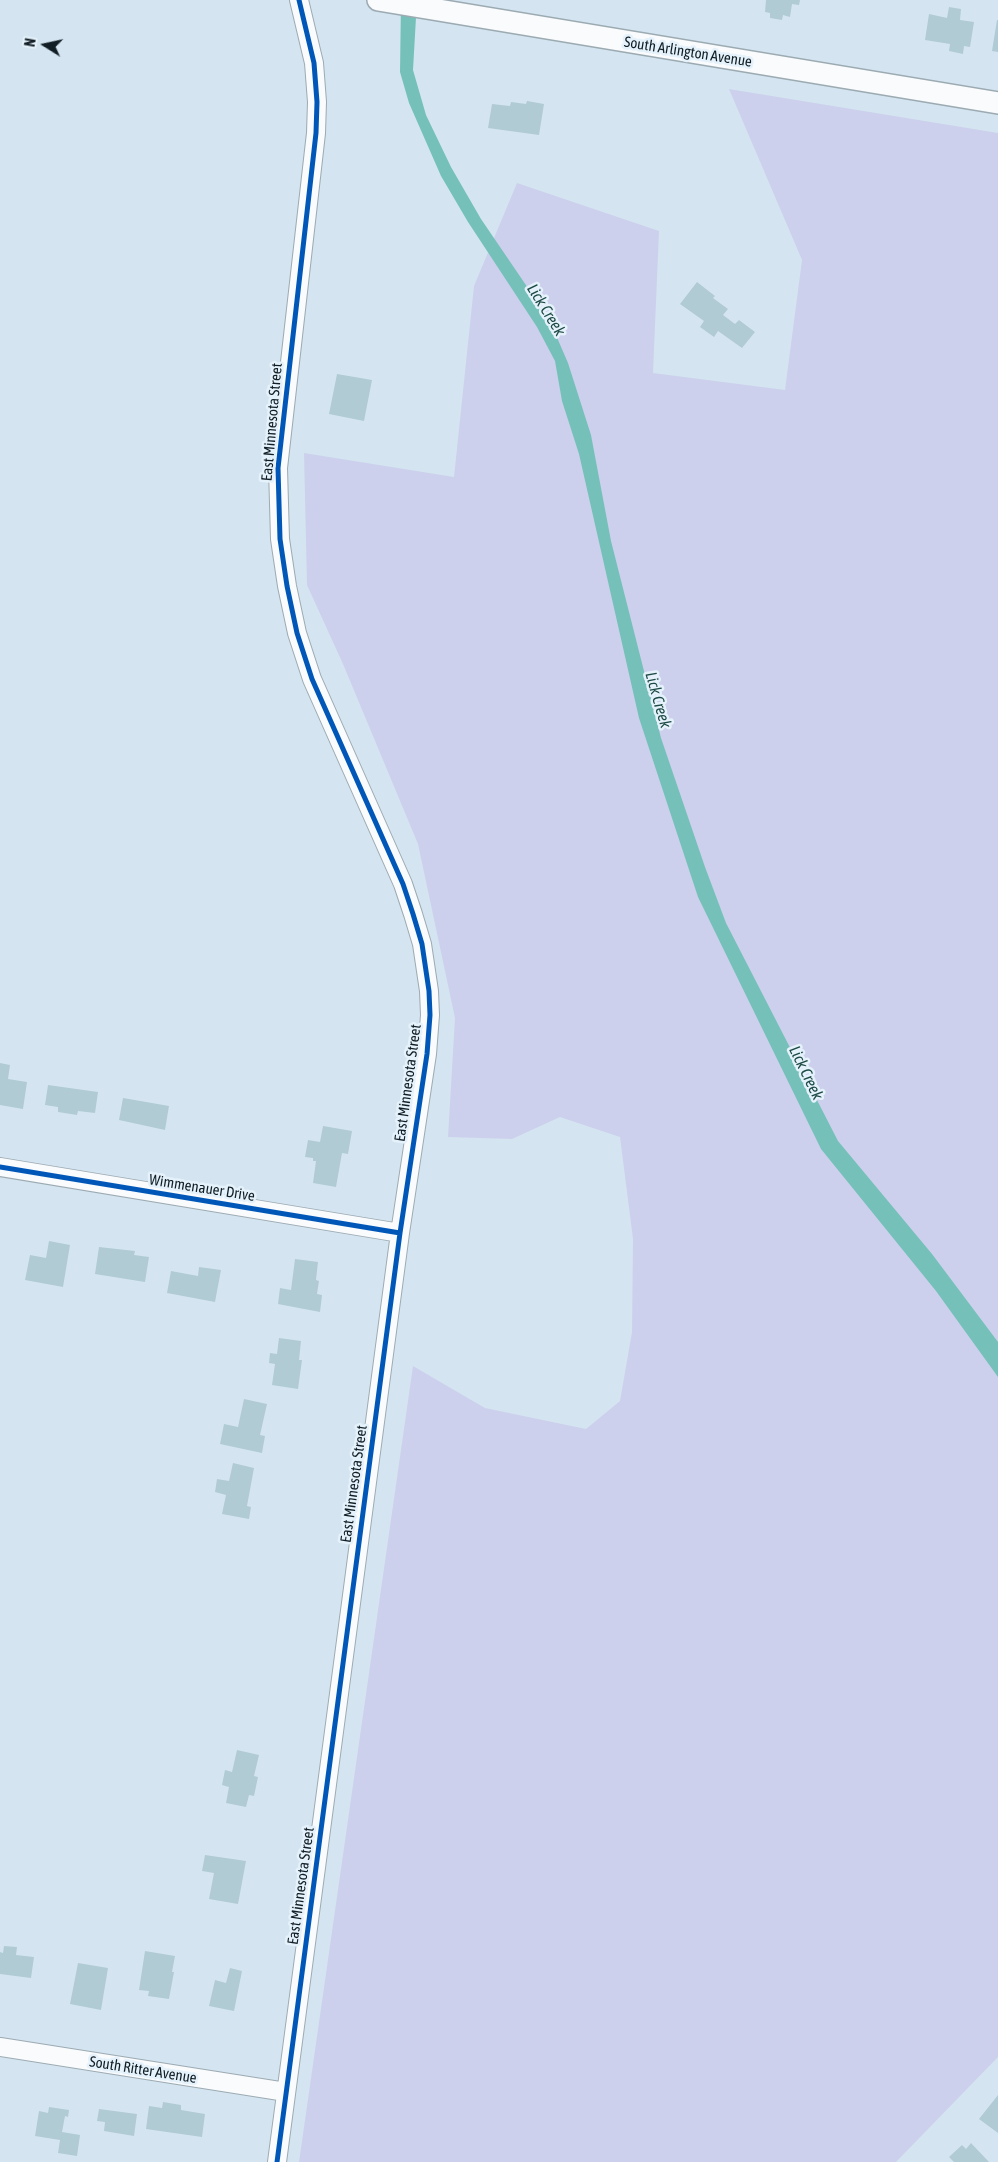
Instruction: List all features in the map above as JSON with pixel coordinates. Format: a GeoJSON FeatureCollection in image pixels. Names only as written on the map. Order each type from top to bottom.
{"type":"FeatureCollection","features":[{"type":"Feature","properties":{"kind":"main road","name":"South Arlington Avenue"},"geometry":{"type":"LineString","coordinates":[[378,0],[998,103]]}},
{"type":"Feature","properties":{"kind":"street","name":"East Minnesota Street"},"geometry":{"type":"LineString","coordinates":[[277,2162],[400,1233],[429,1038],[429,991],[422,944],[404,884],[321,701],[307,664],[297,633],[287,586],[278,515],[278,468],[316,133],[317,102],[314,62],[299,0]]}},
{"type":"Feature","properties":{"kind":"street","name":"Wimmenauer Drive"},"geometry":{"type":"LineString","coordinates":[[0,1166],[400,1233]]}},
{"type":"Feature","properties":{"kind":"street","name":"South Ritter Avenue"},"geometry":{"type":"LineString","coordinates":[[0,2047],[286,2092]]}},
{"type":"Feature","properties":{"kind":"shaded area","name":"Lick Creek"},"geometry":{"type":"Polygon","coordinates":[[[401,0],[417,0],[413,70],[426,115],[451,167],[481,219],[549,319],[568,363],[591,435],[611,541],[661,738],[726,923],[838,1141],[932,1254],[998,1342],[998,1377],[936,1291],[821,1149],[698,897],[639,718],[579,454],[562,401],[555,361],[537,327],[468,222],[441,176],[409,103],[400,72],[401,0]]]}},
{"type":"Feature","properties":{"kind":"shaded area"},"geometry":{"type":"Polygon","coordinates":[[[729,89],[998,133],[998,2057],[896,2162],[299,2162],[413,1366],[485,1408],[586,1429],[620,1401],[632,1332],[633,1239],[620,1137],[560,1117],[512,1139],[448,1137],[455,1018],[418,844],[343,664],[307,585],[304,453],[454,477],[474,286],[517,183],[659,231],[653,373],[785,390],[802,260],[729,89]]]}},
{"type":"Feature","properties":{"kind":"building"},"geometry":{"type":"Polygon","coordinates":[[[766,0],[800,0],[799,5],[792,4],[790,17],[783,15],[782,20],[770,18],[770,13],[765,12],[766,0]]]}},
{"type":"Feature","properties":{"kind":"building"},"geometry":{"type":"Polygon","coordinates":[[[949,7],[961,9],[960,20],[974,22],[970,47],[964,46],[963,54],[949,51],[950,44],[925,40],[929,14],[947,18],[949,7]]]}},
{"type":"Feature","properties":{"kind":"building"},"geometry":{"type":"Polygon","coordinates":[[[998,20],[998,52],[992,51],[998,20]]]}},
{"type":"Feature","properties":{"kind":"building"},"geometry":{"type":"Polygon","coordinates":[[[527,101],[544,104],[539,135],[488,128],[492,104],[510,106],[511,102],[526,104],[527,101]]]}},
{"type":"Feature","properties":{"kind":"building"},"geometry":{"type":"Polygon","coordinates":[[[697,282],[715,296],[713,298],[728,309],[723,315],[735,324],[739,320],[755,332],[742,348],[718,331],[714,337],[700,327],[704,321],[680,304],[697,282]]]}},
{"type":"Feature","properties":{"kind":"building"},"geometry":{"type":"Polygon","coordinates":[[[337,374],[372,380],[364,421],[329,414],[337,374]]]}},
{"type":"Feature","properties":{"kind":"building"},"geometry":{"type":"Polygon","coordinates":[[[0,1063],[10,1065],[8,1079],[27,1082],[23,1109],[0,1105],[0,1063]]]}},
{"type":"Feature","properties":{"kind":"building"},"geometry":{"type":"Polygon","coordinates":[[[48,1085],[98,1092],[95,1113],[78,1111],[77,1115],[58,1112],[58,1107],[45,1105],[48,1085]]]}},
{"type":"Feature","properties":{"kind":"building"},"geometry":{"type":"Polygon","coordinates":[[[123,1098],[169,1106],[165,1130],[119,1120],[123,1098]]]}},
{"type":"Feature","properties":{"kind":"building"},"geometry":{"type":"Polygon","coordinates":[[[323,1126],[352,1131],[348,1154],[342,1153],[336,1187],[313,1183],[316,1161],[313,1161],[313,1158],[305,1157],[308,1140],[320,1142],[323,1126]]]}},
{"type":"Feature","properties":{"kind":"building"},"geometry":{"type":"Polygon","coordinates":[[[49,1241],[70,1245],[63,1287],[25,1280],[30,1255],[46,1258],[49,1241]]]}},
{"type":"Feature","properties":{"kind":"building"},"geometry":{"type":"Polygon","coordinates":[[[99,1247],[135,1251],[134,1255],[149,1257],[145,1282],[95,1274],[99,1247]]]}},
{"type":"Feature","properties":{"kind":"building"},"geometry":{"type":"Polygon","coordinates":[[[295,1259],[318,1262],[316,1280],[319,1281],[317,1294],[322,1295],[320,1312],[278,1304],[280,1288],[291,1290],[295,1259]]]}},
{"type":"Feature","properties":{"kind":"building"},"geometry":{"type":"Polygon","coordinates":[[[199,1267],[221,1270],[215,1302],[167,1293],[171,1271],[198,1276],[199,1267]]]}},
{"type":"Feature","properties":{"kind":"building"},"geometry":{"type":"Polygon","coordinates":[[[279,1338],[301,1341],[299,1360],[302,1360],[298,1389],[272,1385],[275,1364],[269,1363],[270,1353],[277,1354],[279,1338]]]}},
{"type":"Feature","properties":{"kind":"building"},"geometry":{"type":"Polygon","coordinates":[[[244,1399],[267,1404],[260,1435],[265,1436],[262,1453],[220,1444],[224,1424],[238,1427],[244,1399]]]}},
{"type":"Feature","properties":{"kind":"building"},"geometry":{"type":"Polygon","coordinates":[[[233,1463],[254,1468],[247,1506],[251,1507],[249,1519],[222,1514],[226,1495],[215,1492],[217,1479],[229,1481],[233,1463]]]}},
{"type":"Feature","properties":{"kind":"building"},"geometry":{"type":"Polygon","coordinates":[[[237,1750],[259,1755],[254,1776],[258,1777],[254,1796],[249,1795],[246,1807],[226,1803],[229,1787],[222,1785],[225,1770],[232,1772],[237,1750]]]}},
{"type":"Feature","properties":{"kind":"building"},"geometry":{"type":"Polygon","coordinates":[[[205,1855],[246,1861],[238,1904],[209,1899],[214,1873],[202,1871],[205,1855]]]}},
{"type":"Feature","properties":{"kind":"building"},"geometry":{"type":"Polygon","coordinates":[[[4,1946],[17,1947],[16,1955],[34,1957],[31,1978],[0,1974],[0,1952],[3,1953],[4,1946]]]}},
{"type":"Feature","properties":{"kind":"building"},"geometry":{"type":"Polygon","coordinates":[[[145,1951],[175,1956],[169,1999],[148,1996],[149,1991],[139,1990],[145,1951]]]}},
{"type":"Feature","properties":{"kind":"building"},"geometry":{"type":"Polygon","coordinates":[[[78,1963],[108,1968],[101,2010],[70,2004],[78,1963]]]}},
{"type":"Feature","properties":{"kind":"building"},"geometry":{"type":"Polygon","coordinates":[[[230,1968],[242,1971],[234,2011],[209,2006],[215,1980],[226,1983],[230,1968]]]}},
{"type":"Feature","properties":{"kind":"building"},"geometry":{"type":"Polygon","coordinates":[[[998,2095],[998,2133],[979,2119],[998,2095]]]}},
{"type":"Feature","properties":{"kind":"building"},"geometry":{"type":"Polygon","coordinates":[[[163,2102],[181,2105],[181,2110],[205,2114],[202,2137],[146,2129],[149,2106],[162,2108],[163,2102]]]}},
{"type":"Feature","properties":{"kind":"building"},"geometry":{"type":"Polygon","coordinates":[[[49,2107],[69,2110],[68,2117],[65,2116],[62,2132],[80,2135],[77,2156],[58,2153],[60,2140],[35,2136],[39,2111],[48,2113],[49,2107]]]}},
{"type":"Feature","properties":{"kind":"building"},"geometry":{"type":"Polygon","coordinates":[[[99,2109],[137,2114],[134,2136],[104,2131],[105,2122],[97,2121],[99,2109]]]}},
{"type":"Feature","properties":{"kind":"building"},"geometry":{"type":"Polygon","coordinates":[[[971,2143],[989,2162],[954,2162],[949,2157],[962,2145],[966,2149],[971,2143]]]}},
{"type":"Feature","properties":{"kind":"cycle path"},"geometry":{"type":"LineString","coordinates":[[277,2162],[400,1233],[427,1054],[430,1015],[429,991],[422,944],[413,914],[403,884],[312,679],[297,633],[280,539],[278,468],[316,133],[317,102],[314,63],[299,0]]}},
{"type":"Feature","properties":{"kind":"cycle path"},"geometry":{"type":"LineString","coordinates":[[0,1167],[400,1233]]}}]}
